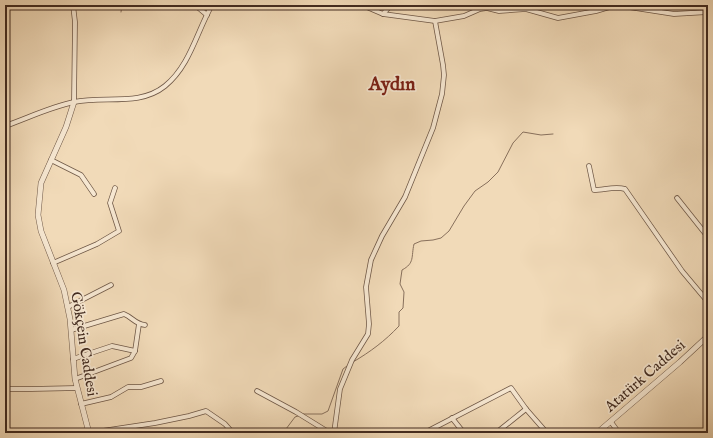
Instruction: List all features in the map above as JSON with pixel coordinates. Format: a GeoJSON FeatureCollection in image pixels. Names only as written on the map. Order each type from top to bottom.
{"type":"FeatureCollection","features":[{"type":"Feature","properties":{"kind":"street"},"geometry":{"type":"LineString","coordinates":[[73,5],[75,22],[74,102]]}},
{"type":"Feature","properties":{"kind":"street"},"geometry":{"type":"LineString","coordinates":[[195,5],[206,15]]}},
{"type":"Feature","properties":{"kind":"street"},"geometry":{"type":"LineString","coordinates":[[5,126],[49,109],[74,102],[137,98],[156,92],[165,86],[181,67],[212,5]]}},
{"type":"Feature","properties":{"kind":"street"},"geometry":{"type":"LineString","coordinates":[[362,5],[383,14],[435,21],[464,16],[480,9],[487,8],[499,11],[526,9],[558,18],[596,12],[616,5],[674,14],[708,12]]}},
{"type":"Feature","properties":{"kind":"street"},"geometry":{"type":"LineString","coordinates":[[383,14],[391,5]]}},
{"type":"Feature","properties":{"kind":"street"},"geometry":{"type":"LineString","coordinates":[[334,433],[340,389],[352,360],[368,334],[369,320],[366,287],[371,260],[382,236],[400,209],[433,128],[442,94],[444,75],[435,21]]}},
{"type":"Feature","properties":{"kind":"street","name":"Gökçein Caddesi"},"geometry":{"type":"LineString","coordinates":[[74,102],[66,127],[42,182],[38,215],[41,231],[64,290],[68,307],[76,388],[89,433]]}},
{"type":"Feature","properties":{"kind":"street"},"geometry":{"type":"LineString","coordinates":[[51,160],[82,175],[94,194]]}},
{"type":"Feature","properties":{"kind":"street"},"geometry":{"type":"LineString","coordinates":[[589,166],[594,190],[606,190],[620,187],[624,189],[682,271],[708,302]]}},
{"type":"Feature","properties":{"kind":"street"},"geometry":{"type":"LineString","coordinates":[[53,262],[97,244],[119,231],[110,203],[115,188]]}},
{"type":"Feature","properties":{"kind":"street"},"geometry":{"type":"LineString","coordinates":[[677,198],[708,237]]}},
{"type":"Feature","properties":{"kind":"street"},"geometry":{"type":"LineString","coordinates":[[68,307],[111,285]]}},
{"type":"Feature","properties":{"kind":"street"},"geometry":{"type":"LineString","coordinates":[[71,330],[124,314],[139,324],[145,325]]}},
{"type":"Feature","properties":{"kind":"street"},"geometry":{"type":"LineString","coordinates":[[75,379],[127,360],[133,356],[139,324]]}},
{"type":"Feature","properties":{"kind":"street","name":"Atatürk Caddesi"},"geometry":{"type":"LineString","coordinates":[[597,433],[708,336]]}},
{"type":"Feature","properties":{"kind":"street"},"geometry":{"type":"LineString","coordinates":[[73,360],[112,346],[135,351]]}},
{"type":"Feature","properties":{"kind":"street"},"geometry":{"type":"LineString","coordinates":[[81,404],[111,397],[128,387],[141,387],[161,381]]}},
{"type":"Feature","properties":{"kind":"street"},"geometry":{"type":"LineString","coordinates":[[5,389],[76,388]]}},
{"type":"Feature","properties":{"kind":"street"},"geometry":{"type":"LineString","coordinates":[[424,433],[512,388],[526,409],[547,433]]}},
{"type":"Feature","properties":{"kind":"street"},"geometry":{"type":"LineString","coordinates":[[258,391],[330,433]]}},
{"type":"Feature","properties":{"kind":"street"},"geometry":{"type":"LineString","coordinates":[[496,433],[526,409]]}},
{"type":"Feature","properties":{"kind":"street"},"geometry":{"type":"LineString","coordinates":[[89,433],[156,423],[206,411],[225,424],[233,433]]}},
{"type":"Feature","properties":{"kind":"street"},"geometry":{"type":"LineString","coordinates":[[452,418],[464,433]]}},
{"type":"Feature","properties":{"kind":"street"},"geometry":{"type":"LineString","coordinates":[[611,422],[619,433]]}},
{"type":"Feature","properties":{"kind":"waterway"},"geometry":{"type":"LineString","coordinates":[[121,12],[122,5]]}},
{"type":"Feature","properties":{"kind":"waterway"},"geometry":{"type":"LineString","coordinates":[[353,362],[377,346],[399,326],[399,312],[403,308],[404,292],[400,284],[402,270],[411,262],[414,244],[421,241],[441,238],[449,231],[475,191],[488,182],[498,172],[513,143],[523,132],[541,135],[553,134]]}},
{"type":"Feature","properties":{"kind":"waterway"},"geometry":{"type":"LineString","coordinates":[[303,414],[322,414],[328,411],[343,369],[347,366]]}},
{"type":"Feature","properties":{"kind":"waterway"},"geometry":{"type":"LineString","coordinates":[[283,433],[295,417],[298,416]]}},
{"type":"Feature","properties":{"kind":"district","name":"Aydın"},"geometry":{"type":"Point","coordinates":[392,85]}}]}
